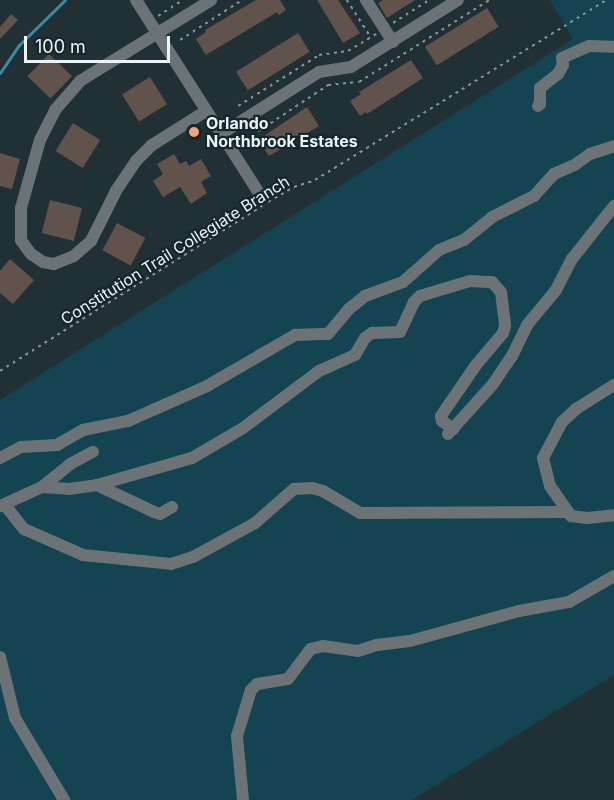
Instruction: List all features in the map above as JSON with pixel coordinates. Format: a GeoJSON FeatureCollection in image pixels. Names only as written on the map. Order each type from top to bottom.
{"type":"FeatureCollection","features":[{"type":"Feature","properties":{"kind":"street"},"geometry":{"type":"LineString","coordinates":[[136,0],[260,195]]}},
{"type":"Feature","properties":{"kind":"street"},"geometry":{"type":"LineString","coordinates":[[206,111],[152,145],[136,162],[116,191],[91,241],[74,256],[54,264],[43,262],[31,254],[21,240],[21,208],[40,140],[55,110],[80,81],[211,0]]}},
{"type":"Feature","properties":{"kind":"street"},"geometry":{"type":"LineString","coordinates":[[366,0],[393,42]]}},
{"type":"Feature","properties":{"kind":"street"},"geometry":{"type":"LineString","coordinates":[[221,134],[319,72],[351,67],[458,0]]}},
{"type":"Feature","properties":{"kind":"street"},"geometry":{"type":"LineString","coordinates":[[538,106],[540,88],[558,74],[563,65],[562,58],[590,46],[614,47]]}},
{"type":"Feature","properties":{"kind":"street"},"geometry":{"type":"LineString","coordinates":[[0,458],[21,447],[57,445],[83,430],[128,421],[207,386],[295,335],[328,334],[349,309],[365,296],[404,282],[439,250],[464,240],[492,217],[534,196],[554,174],[576,164],[590,154],[614,146]]}},
{"type":"Feature","properties":{"kind":"street"},"geometry":{"type":"LineString","coordinates":[[42,487],[69,489],[97,484],[192,458],[243,429],[319,371],[355,355],[365,338],[372,333],[400,332],[414,302],[420,296],[470,281],[492,282],[501,292],[505,326],[503,333],[476,365],[441,416],[442,421],[451,432],[493,384],[513,356],[527,325],[556,290],[572,259],[614,206]]}},
{"type":"Feature","properties":{"kind":"street"},"geometry":{"type":"LineString","coordinates":[[614,385],[562,422],[543,458],[550,486],[567,512],[574,518],[614,515]]}},
{"type":"Feature","properties":{"kind":"street"},"geometry":{"type":"LineString","coordinates":[[93,452],[70,464],[42,487],[3,506],[24,530],[83,555],[171,564],[194,557],[255,523],[294,489],[312,488],[323,491],[360,513],[567,512]]}},
{"type":"Feature","properties":{"kind":"street"},"geometry":{"type":"LineString","coordinates":[[97,484],[160,514],[171,507]]}},
{"type":"Feature","properties":{"kind":"street"},"geometry":{"type":"LineString","coordinates":[[243,800],[237,736],[251,690],[257,684],[288,679],[311,649],[323,645],[358,651],[377,645],[410,641],[519,611],[569,602],[614,576]]}},
{"type":"Feature","properties":{"kind":"street"},"geometry":{"type":"LineString","coordinates":[[0,657],[15,718],[64,800]]}},
{"type":"Feature","properties":{"kind":"path"},"geometry":{"type":"LineString","coordinates":[[149,21],[183,0]]}},
{"type":"Feature","properties":{"kind":"path"},"geometry":{"type":"LineString","coordinates":[[180,40],[242,0]]}},
{"type":"Feature","properties":{"kind":"path"},"geometry":{"type":"LineString","coordinates":[[347,0],[371,37]]}},
{"type":"Feature","properties":{"kind":"path"},"geometry":{"type":"LineString","coordinates":[[238,106],[319,55],[348,51],[429,0]]}},
{"type":"Feature","properties":{"kind":"path","name":"Constitution Trail Collegiate Branch"},"geometry":{"type":"LineString","coordinates":[[0,371],[280,195],[315,180],[607,0]]}},
{"type":"Feature","properties":{"kind":"shaded area"},"geometry":{"type":"Polygon","coordinates":[[[550,0],[614,0],[614,675],[412,800],[0,800],[0,400],[573,39],[550,0]]]}},
{"type":"Feature","properties":{"kind":"building"},"geometry":{"type":"Polygon","coordinates":[[[256,0],[280,0],[286,10],[279,15],[277,12],[206,55],[196,39],[206,32],[205,30],[256,0]]]}},
{"type":"Feature","properties":{"kind":"building"},"geometry":{"type":"Polygon","coordinates":[[[317,0],[338,0],[360,33],[343,43],[317,0]]]}},
{"type":"Feature","properties":{"kind":"building"},"geometry":{"type":"Polygon","coordinates":[[[383,0],[415,0],[387,18],[378,3],[383,0]]]}},
{"type":"Feature","properties":{"kind":"building"},"geometry":{"type":"Polygon","coordinates":[[[487,8],[499,27],[437,65],[425,47],[487,8]]]}},
{"type":"Feature","properties":{"kind":"building"},"geometry":{"type":"Polygon","coordinates":[[[11,14],[18,20],[0,39],[0,27],[11,14]]]}},
{"type":"Feature","properties":{"kind":"building"},"geometry":{"type":"Polygon","coordinates":[[[298,33],[310,52],[248,90],[236,72],[298,33]]]}},
{"type":"Feature","properties":{"kind":"building"},"geometry":{"type":"Polygon","coordinates":[[[49,54],[72,76],[50,99],[27,76],[49,54]]]}},
{"type":"Feature","properties":{"kind":"building"},"geometry":{"type":"Polygon","coordinates":[[[411,60],[423,78],[367,114],[366,112],[360,116],[350,101],[361,94],[359,92],[411,60]]]}},
{"type":"Feature","properties":{"kind":"building"},"geometry":{"type":"Polygon","coordinates":[[[150,77],[167,104],[139,122],[122,94],[150,77]]]}},
{"type":"Feature","properties":{"kind":"building"},"geometry":{"type":"Polygon","coordinates":[[[307,107],[319,126],[269,156],[258,140],[307,107]]]}},
{"type":"Feature","properties":{"kind":"building"},"geometry":{"type":"Polygon","coordinates":[[[73,123],[100,140],[83,168],[56,151],[73,123]]]}},
{"type":"Feature","properties":{"kind":"building"},"geometry":{"type":"Polygon","coordinates":[[[0,153],[20,159],[12,189],[0,186],[0,153]]]}},
{"type":"Feature","properties":{"kind":"building"},"geometry":{"type":"Polygon","coordinates":[[[174,154],[180,164],[186,161],[189,166],[201,159],[211,176],[201,182],[207,193],[191,204],[180,187],[163,197],[153,181],[163,174],[157,164],[174,154]]]}},
{"type":"Feature","properties":{"kind":"building"},"geometry":{"type":"Polygon","coordinates":[[[50,200],[82,208],[74,241],[42,233],[50,200]]]}},
{"type":"Feature","properties":{"kind":"building"},"geometry":{"type":"Polygon","coordinates":[[[117,223],[145,238],[131,265],[102,250],[117,223]]]}},
{"type":"Feature","properties":{"kind":"building"},"geometry":{"type":"Polygon","coordinates":[[[10,259],[34,280],[13,304],[0,293],[0,271],[10,259]]]}},
{"type":"Feature","properties":{"kind":"waterway"},"geometry":{"type":"LineString","coordinates":[[0,73],[19,45],[65,0]]}},
{"type":"Feature","properties":{"kind":"place","name":"Orlando Northbrook Estates"},"geometry":{"type":"Point","coordinates":[194,132]}}]}
